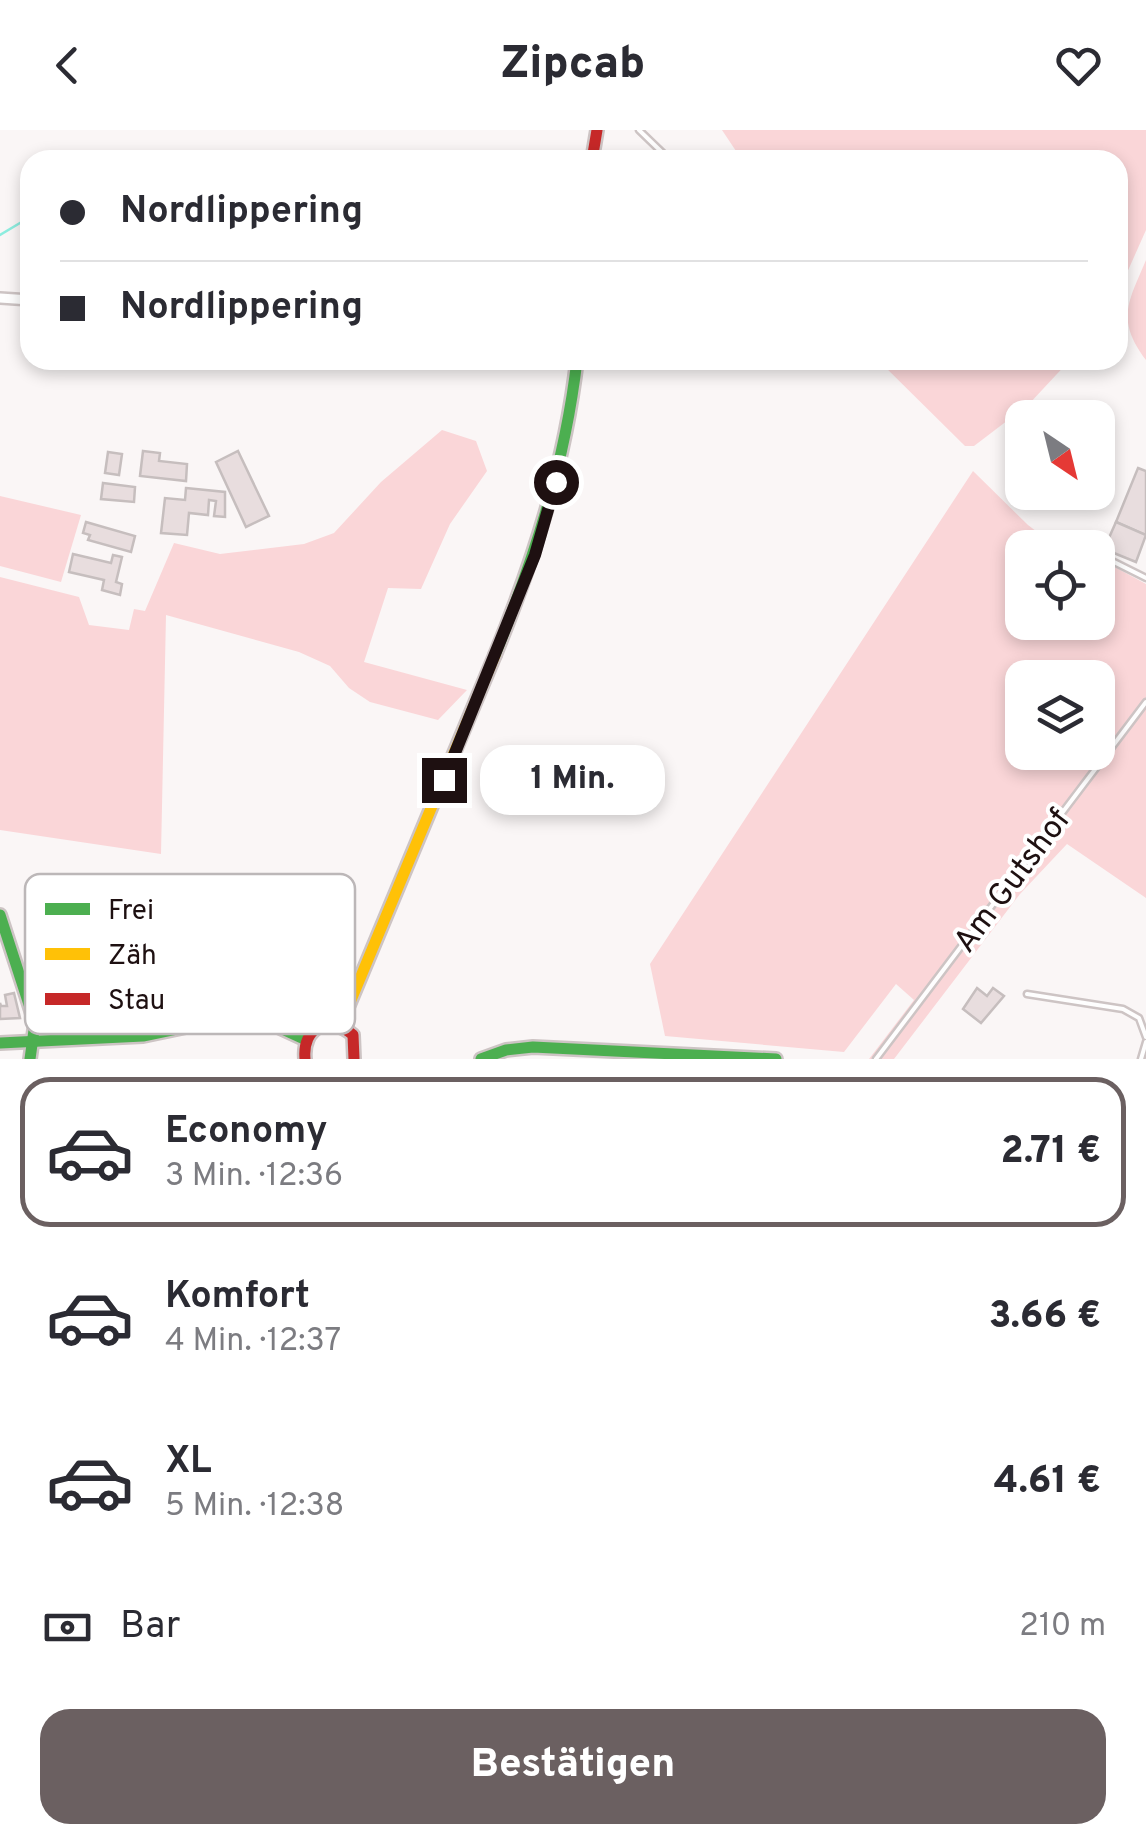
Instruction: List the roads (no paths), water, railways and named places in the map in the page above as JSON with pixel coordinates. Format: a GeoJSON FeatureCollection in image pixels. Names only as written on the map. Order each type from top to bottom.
{"type":"FeatureCollection","features":[{"type":"Feature","properties":{"kind":"main road"},"geometry":{"type":"LineString","coordinates":[[355,991],[535,555],[562,459],[575,370]]}},
{"type":"Feature","properties":{"kind":"main road"},"geometry":{"type":"LineString","coordinates":[[0,915],[25,992]]}},
{"type":"Feature","properties":{"kind":"main road"},"geometry":{"type":"LineString","coordinates":[[30,1059],[34,1034]]}},
{"type":"Feature","properties":{"kind":"main road"},"geometry":{"type":"LineString","coordinates":[[0,1043],[114,1040],[155,1034]]}},
{"type":"Feature","properties":{"kind":"main road"},"geometry":{"type":"LineString","coordinates":[[294,1034],[304,1039]]}},
{"type":"Feature","properties":{"kind":"main road"},"geometry":{"type":"LineString","coordinates":[[305,1059],[304,1039],[308,1034]]}},
{"type":"Feature","properties":{"kind":"main road"},"geometry":{"type":"LineString","coordinates":[[351,1034],[356,1043],[354,1059]]}},
{"type":"Feature","properties":{"kind":"main road"},"geometry":{"type":"LineString","coordinates":[[482,1059],[506,1050],[533,1047],[776,1059]]}},
{"type":"Feature","properties":{"kind":"lane"},"geometry":{"type":"LineString","coordinates":[[639,130],[660,150]]}},
{"type":"Feature","properties":{"kind":"lane"},"geometry":{"type":"LineString","coordinates":[[1115,562],[1146,577]]}},
{"type":"Feature","properties":{"kind":"lane","name":"Am Gutshof"},"geometry":{"type":"LineString","coordinates":[[876,1059],[1146,702]]}},
{"type":"Feature","properties":{"kind":"lane"},"geometry":{"type":"LineString","coordinates":[[1027,994],[1123,1009],[1139,1018],[1146,1040],[1142,1059]]}},
{"type":"Feature","properties":{"kind":"waterway"},"geometry":{"type":"LineString","coordinates":[[0,235],[20,223]]}}]}
